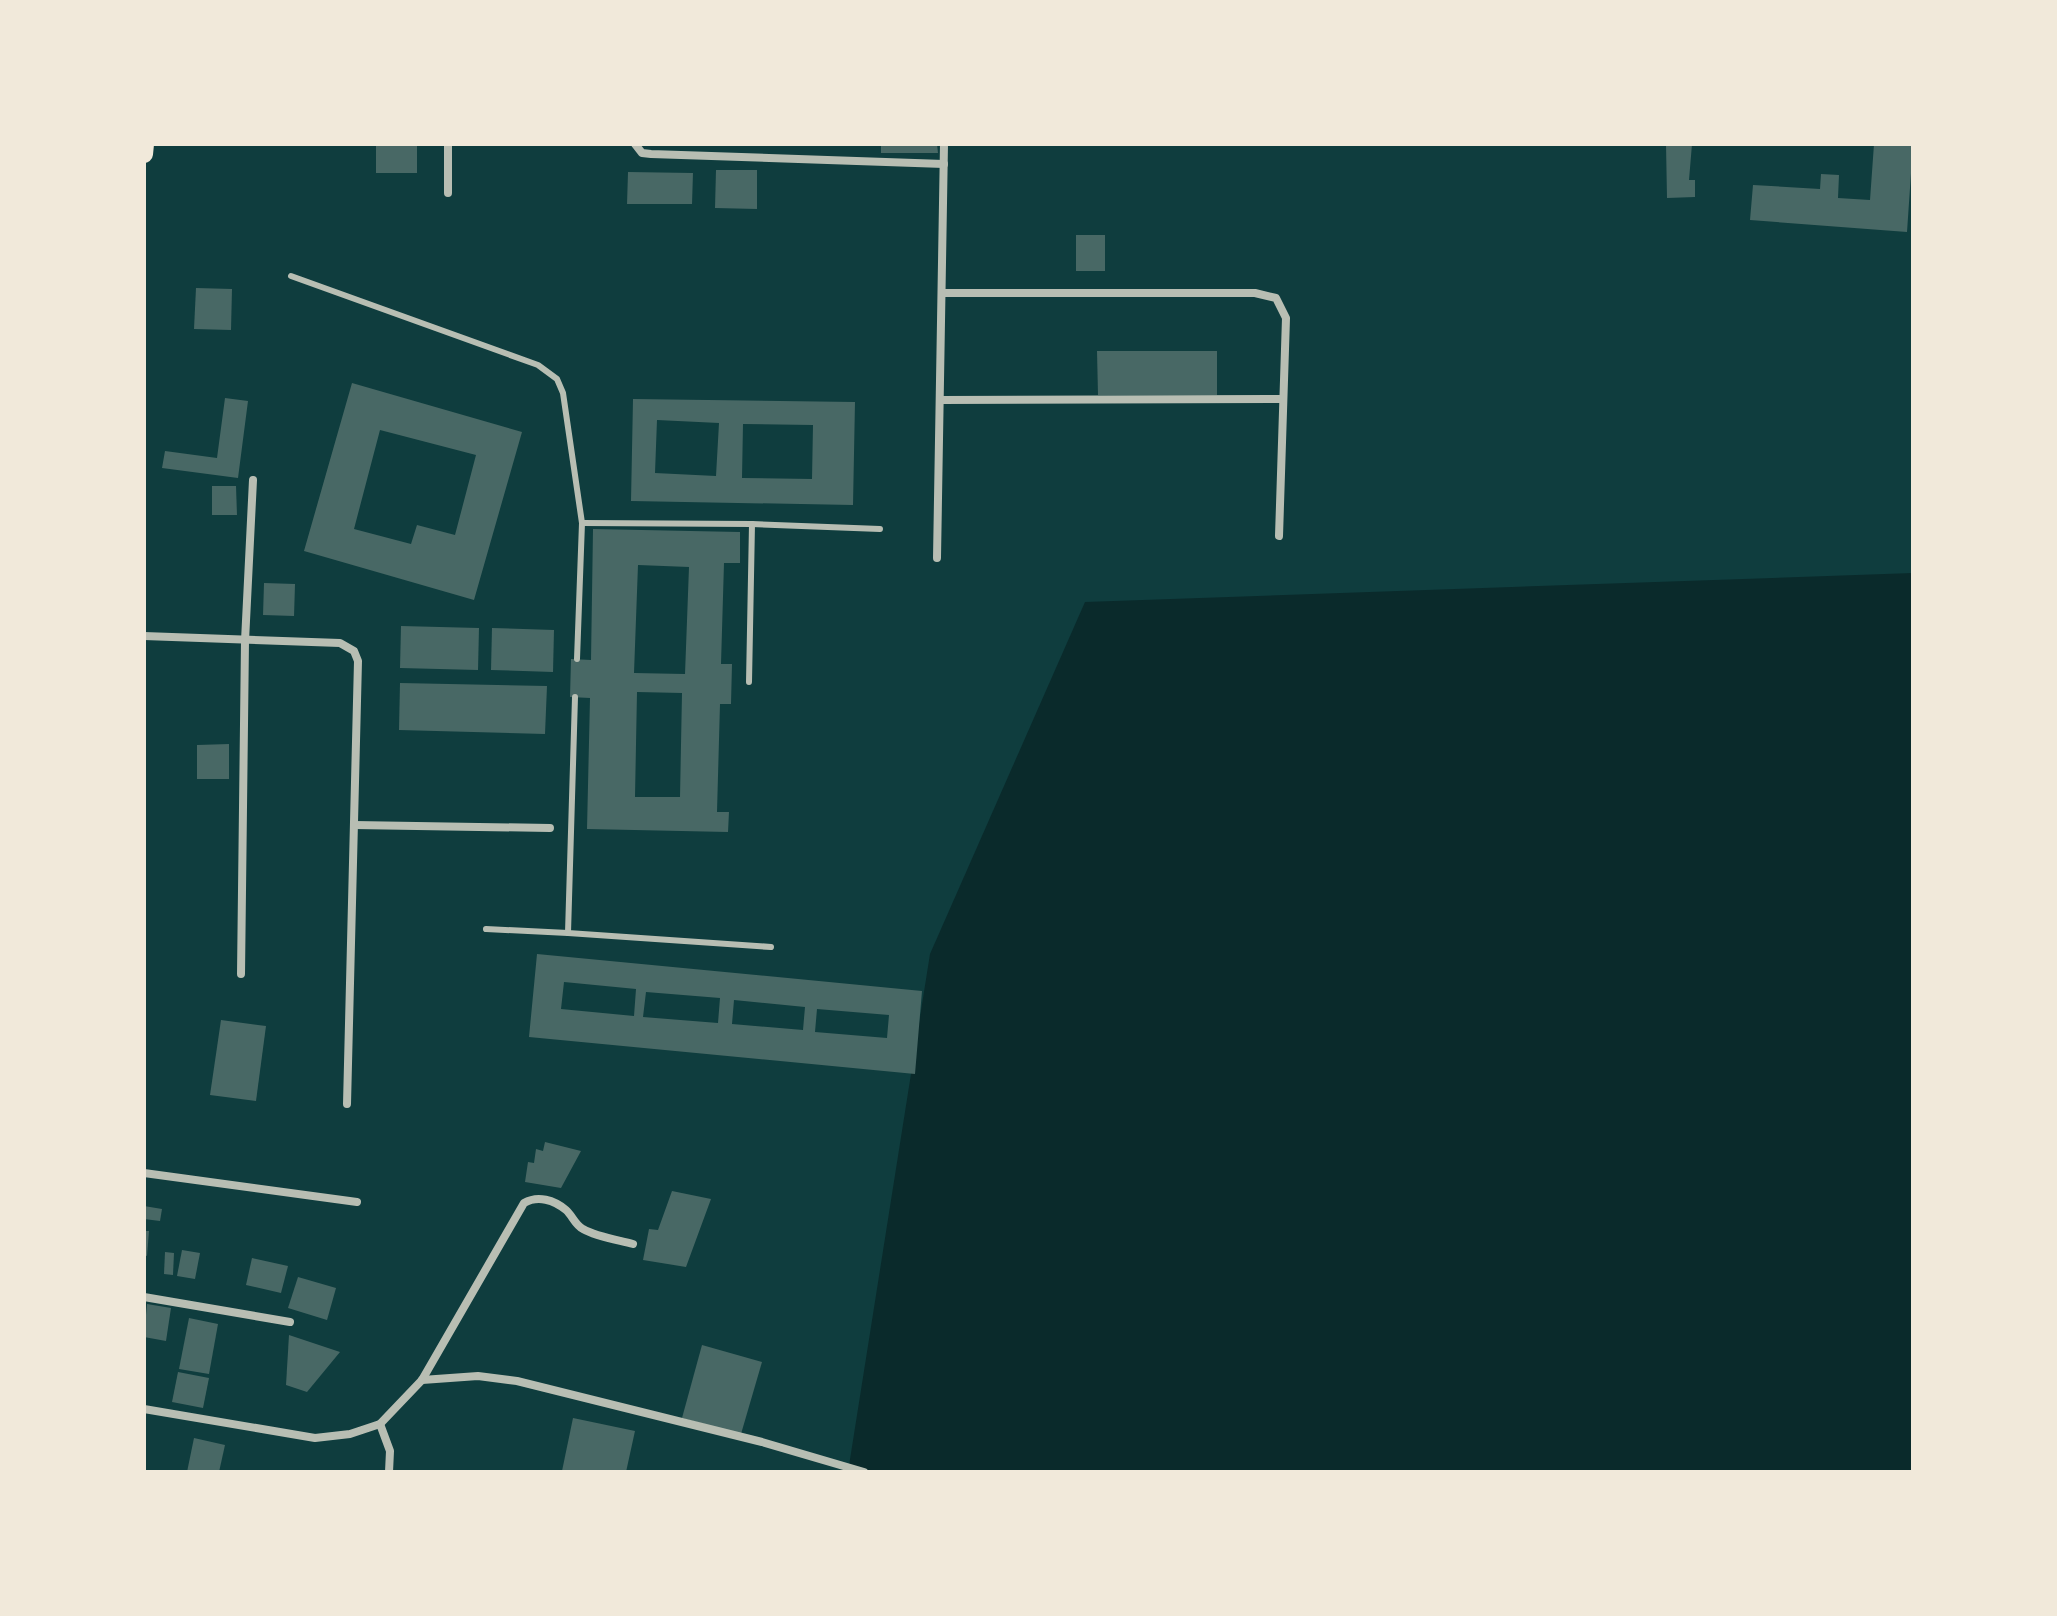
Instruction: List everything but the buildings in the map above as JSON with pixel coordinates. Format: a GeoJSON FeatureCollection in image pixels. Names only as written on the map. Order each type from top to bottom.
{"type":"FeatureCollection","features":[{"type":"Feature","properties":{"kind":"main road"},"geometry":{"type":"LineString","coordinates":[[144,154],[145,144]]}},
{"type":"Feature","properties":{"kind":"street"},"geometry":{"type":"LineString","coordinates":[[448,144],[448,193]]}},
{"type":"Feature","properties":{"kind":"street"},"geometry":{"type":"LineString","coordinates":[[635,144],[642,153],[651,154],[944,164]]}},
{"type":"Feature","properties":{"kind":"street"},"geometry":{"type":"LineString","coordinates":[[937,558],[944,144]]}},
{"type":"Feature","properties":{"kind":"street"},"geometry":{"type":"LineString","coordinates":[[942,293],[1255,293],[1276,298],[1286,318],[1279,536]]}},
{"type":"Feature","properties":{"kind":"street"},"geometry":{"type":"LineString","coordinates":[[940,400],[1283,399]]}},
{"type":"Feature","properties":{"kind":"street"},"geometry":{"type":"LineString","coordinates":[[241,974],[245,641],[253,480]]}},
{"type":"Feature","properties":{"kind":"street"},"geometry":{"type":"LineString","coordinates":[[144,636],[340,643],[354,651],[358,661],[347,1104]]}},
{"type":"Feature","properties":{"kind":"street"},"geometry":{"type":"LineString","coordinates":[[354,825],[550,828]]}},
{"type":"Feature","properties":{"kind":"street"},"geometry":{"type":"LineString","coordinates":[[144,1173],[357,1202]]}},
{"type":"Feature","properties":{"kind":"street"},"geometry":{"type":"LineString","coordinates":[[144,1409],[315,1438],[350,1434],[380,1424],[422,1380],[524,1203],[541,1198],[551,1201],[566,1210],[583,1229],[633,1244]]}},
{"type":"Feature","properties":{"kind":"street"},"geometry":{"type":"LineString","coordinates":[[144,1297],[290,1322]]}},
{"type":"Feature","properties":{"kind":"street"},"geometry":{"type":"LineString","coordinates":[[422,1380],[478,1376],[517,1381],[762,1442],[864,1472]]}},
{"type":"Feature","properties":{"kind":"street"},"geometry":{"type":"LineString","coordinates":[[380,1424],[390,1451],[389,1472]]}},
{"type":"Feature","properties":{"kind":"lane"},"geometry":{"type":"LineString","coordinates":[[291,276],[538,365],[551,374],[563,393],[582,523],[577,659]]}},
{"type":"Feature","properties":{"kind":"lane"},"geometry":{"type":"LineString","coordinates":[[582,523],[752,524],[880,529]]}},
{"type":"Feature","properties":{"kind":"lane"},"geometry":{"type":"LineString","coordinates":[[749,682],[752,524]]}},
{"type":"Feature","properties":{"kind":"lane"},"geometry":{"type":"LineString","coordinates":[[568,933],[575,697]]}},
{"type":"Feature","properties":{"kind":"lane"},"geometry":{"type":"LineString","coordinates":[[486,929],[771,947]]}},
{"type":"Feature","properties":{"kind":"water"},"geometry":{"type":"Polygon","coordinates":[[[1913,573],[1913,1472],[848,1472],[930,954],[1085,602],[1913,573]]]}}]}
